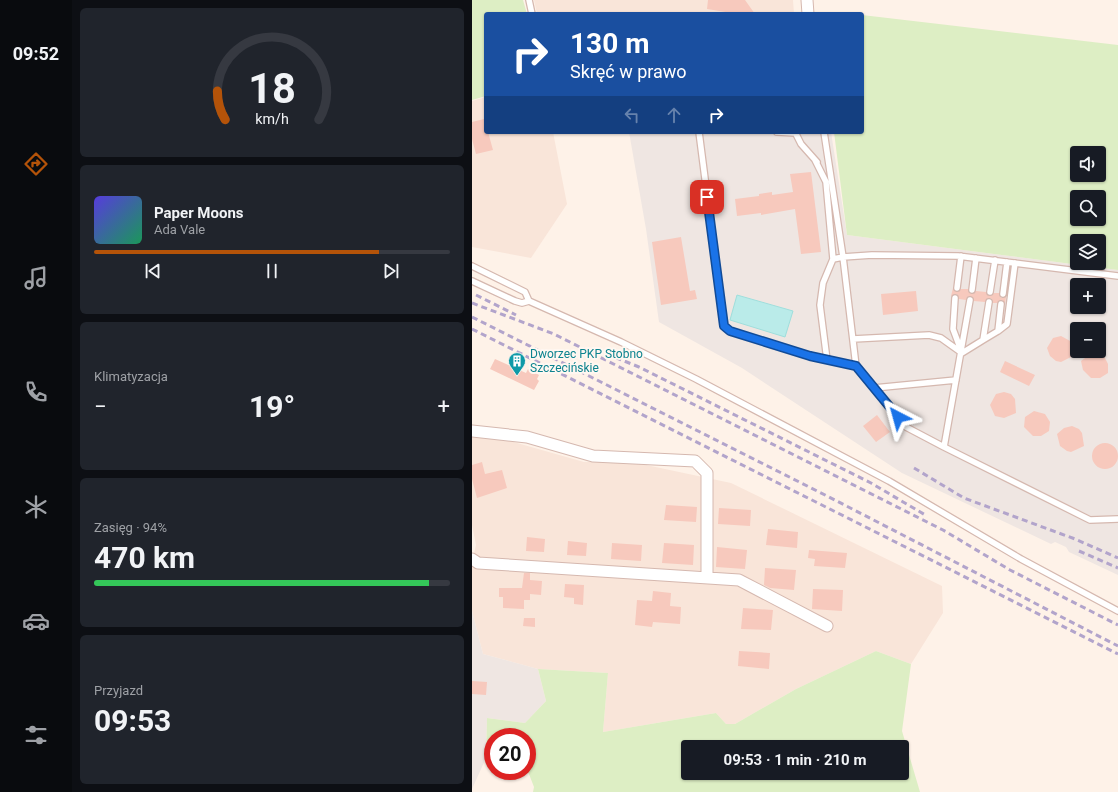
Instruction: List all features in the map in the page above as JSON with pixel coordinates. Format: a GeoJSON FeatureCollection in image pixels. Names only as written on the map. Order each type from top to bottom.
{"type":"FeatureCollection","features":[{"type":"Feature","properties":{"kind":"street"},"geometry":{"type":"LineString","coordinates":[[807,0],[808,12]]}},
{"type":"Feature","properties":{"kind":"street"},"geometry":{"type":"LineString","coordinates":[[472,431],[527,437],[594,456],[695,461],[706,473],[707,577]]}},
{"type":"Feature","properties":{"kind":"street"},"geometry":{"type":"LineString","coordinates":[[472,559],[478,563],[739,580],[828,626]]}},
{"type":"Feature","properties":{"kind":"lane"},"geometry":{"type":"LineString","coordinates":[[529,0],[532,12]]}},
{"type":"Feature","properties":{"kind":"lane"},"geometry":{"type":"LineString","coordinates":[[699,134],[724,326],[730,331],[827,360],[856,366]]}},
{"type":"Feature","properties":{"kind":"lane"},"geometry":{"type":"LineString","coordinates":[[796,134],[801,144],[832,180]]}},
{"type":"Feature","properties":{"kind":"lane"},"geometry":{"type":"LineString","coordinates":[[824,134],[843,257],[856,366],[906,427],[1090,520],[1118,520]]}},
{"type":"Feature","properties":{"kind":"lane"},"geometry":{"type":"LineString","coordinates":[[815,160],[826,182],[833,259],[823,283],[820,304],[827,360]]}},
{"type":"Feature","properties":{"kind":"lane"},"geometry":{"type":"LineString","coordinates":[[833,259],[872,255],[961,256],[1118,276]]}},
{"type":"Feature","properties":{"kind":"lane"},"geometry":{"type":"LineString","coordinates":[[957,288],[961,256]]}},
{"type":"Feature","properties":{"kind":"lane"},"geometry":{"type":"LineString","coordinates":[[972,290],[976,258]]}},
{"type":"Feature","properties":{"kind":"lane"},"geometry":{"type":"LineString","coordinates":[[990,292],[995,260]]}},
{"type":"Feature","properties":{"kind":"lane"},"geometry":{"type":"LineString","coordinates":[[1003,294],[1007,262]]}},
{"type":"Feature","properties":{"kind":"lane"},"geometry":{"type":"LineString","coordinates":[[962,353],[1007,324],[1015,263]]}},
{"type":"Feature","properties":{"kind":"lane"},"geometry":{"type":"LineString","coordinates":[[472,266],[525,292],[529,301]]}},
{"type":"Feature","properties":{"kind":"lane"},"geometry":{"type":"LineString","coordinates":[[472,281],[515,301],[522,303],[529,301],[621,342],[703,383],[889,481],[1021,559],[1118,611]]}},
{"type":"Feature","properties":{"kind":"lane"},"geometry":{"type":"LineString","coordinates":[[955,298],[953,328],[962,353]]}},
{"type":"Feature","properties":{"kind":"lane"},"geometry":{"type":"LineString","coordinates":[[944,447],[962,353],[970,300]]}},
{"type":"Feature","properties":{"kind":"lane"},"geometry":{"type":"LineString","coordinates":[[983,340],[989,302]]}},
{"type":"Feature","properties":{"kind":"lane"},"geometry":{"type":"LineString","coordinates":[[998,331],[1001,304]]}},
{"type":"Feature","properties":{"kind":"lane"},"geometry":{"type":"LineString","coordinates":[[853,339],[929,334],[941,338],[962,353]]}},
{"type":"Feature","properties":{"kind":"lane"},"geometry":{"type":"LineString","coordinates":[[874,388],[956,380]]}},
{"type":"Feature","properties":{"kind":"shaded area"},"geometry":{"type":"Polygon","coordinates":[[[534,0],[793,0],[794,12],[537,12],[534,0]]]}},
{"type":"Feature","properties":{"kind":"shaded area"},"geometry":{"type":"Polygon","coordinates":[[[484,98],[484,134],[553,134],[567,204],[531,258],[472,247],[472,101],[484,98]]]}},
{"type":"Feature","properties":{"kind":"shaded area"},"geometry":{"type":"Polygon","coordinates":[[[629,134],[831,134],[847,235],[1070,264],[1070,270],[1106,270],[1106,268],[1118,270],[1118,575],[1069,552],[1066,547],[1055,542],[1051,544],[902,473],[742,368],[659,322],[646,229],[629,134]]]}},
{"type":"Feature","properties":{"kind":"shaded area"},"geometry":{"type":"Polygon","coordinates":[[[472,437],[510,441],[584,462],[632,462],[731,483],[942,586],[943,613],[911,664],[876,651],[796,689],[735,724],[726,724],[716,713],[603,732],[608,673],[538,669],[483,654],[472,611],[472,561],[476,545],[472,525],[472,437]]]}},
{"type":"Feature","properties":{"kind":"shaded area"},"geometry":{"type":"Polygon","coordinates":[[[472,611],[483,654],[538,669],[546,701],[525,723],[487,718],[487,728],[484,728],[484,762],[472,789],[472,611]]]}},
{"type":"Feature","properties":{"kind":"green space"},"geometry":{"type":"Polygon","coordinates":[[[472,0],[523,0],[526,12],[484,12],[484,97],[472,100],[472,0]]]}},
{"type":"Feature","properties":{"kind":"green space"},"geometry":{"type":"Polygon","coordinates":[[[864,15],[1118,45],[1118,270],[1106,268],[1106,234],[1070,234],[1070,264],[847,235],[834,134],[864,134],[864,15]]]}},
{"type":"Feature","properties":{"kind":"green space"},"geometry":{"type":"Polygon","coordinates":[[[876,651],[911,664],[902,731],[905,740],[681,740],[681,780],[909,780],[909,755],[920,792],[533,792],[534,787],[531,780],[536,780],[536,728],[487,728],[487,718],[525,723],[546,701],[538,669],[608,673],[603,732],[716,713],[726,724],[735,724],[796,689],[876,651]]]}},
{"type":"Feature","properties":{"kind":"water"},"geometry":{"type":"Polygon","coordinates":[[[737,295],[793,311],[785,337],[730,320],[737,295]]]}},
{"type":"Feature","properties":{"kind":"building"},"geometry":{"type":"Polygon","coordinates":[[[708,0],[745,0],[754,12],[726,12],[707,9],[708,0]]]}},
{"type":"Feature","properties":{"kind":"building"},"geometry":{"type":"Polygon","coordinates":[[[484,119],[484,134],[489,134],[493,150],[476,154],[472,139],[472,122],[484,119]]]}},
{"type":"Feature","properties":{"kind":"building"},"geometry":{"type":"Polygon","coordinates":[[[811,172],[821,252],[801,254],[795,209],[761,215],[761,213],[737,216],[735,199],[759,196],[759,194],[772,192],[772,195],[793,192],[790,174],[811,172]]]}},
{"type":"Feature","properties":{"kind":"building"},"geometry":{"type":"Polygon","coordinates":[[[681,237],[690,291],[695,290],[697,299],[661,305],[652,242],[681,237]]]}},
{"type":"Feature","properties":{"kind":"building"},"geometry":{"type":"Polygon","coordinates":[[[953,288],[957,292],[961,289],[968,289],[971,294],[976,291],[986,292],[990,296],[994,293],[999,293],[1001,298],[1006,297],[1005,304],[1002,300],[997,303],[993,303],[992,299],[989,298],[985,302],[974,301],[970,296],[966,300],[959,299],[957,294],[951,296],[953,288]]]}},
{"type":"Feature","properties":{"kind":"building"},"geometry":{"type":"Polygon","coordinates":[[[916,291],[918,311],[883,315],[881,294],[916,291]]]}},
{"type":"Feature","properties":{"kind":"building"},"geometry":{"type":"Polygon","coordinates":[[[1061,336],[1070,341],[1070,358],[1061,362],[1056,361],[1050,356],[1047,348],[1053,338],[1061,336]]]}},
{"type":"Feature","properties":{"kind":"building"},"geometry":{"type":"Polygon","coordinates":[[[1085,358],[1105,358],[1108,364],[1108,373],[1100,378],[1091,378],[1083,370],[1081,361],[1085,358]]]}},
{"type":"Feature","properties":{"kind":"building","name":"Dworzec PKP Stobno Szczecińskie"},"geometry":{"type":"Polygon","coordinates":[[[495,359],[526,373],[528,369],[539,375],[537,379],[539,381],[534,390],[490,369],[495,359]]]}},
{"type":"Feature","properties":{"kind":"building"},"geometry":{"type":"Polygon","coordinates":[[[1005,361],[1035,375],[1029,386],[1000,372],[1005,361]]]}},
{"type":"Feature","properties":{"kind":"building"},"geometry":{"type":"Polygon","coordinates":[[[1004,392],[1011,394],[1015,399],[1016,413],[1004,418],[995,416],[990,405],[996,394],[1004,392]]]}},
{"type":"Feature","properties":{"kind":"building"},"geometry":{"type":"Polygon","coordinates":[[[1034,411],[1045,414],[1050,422],[1049,431],[1041,436],[1033,436],[1024,427],[1025,417],[1034,411]]]}},
{"type":"Feature","properties":{"kind":"building"},"geometry":{"type":"Polygon","coordinates":[[[877,415],[890,432],[876,442],[863,426],[877,415]]]}},
{"type":"Feature","properties":{"kind":"building"},"geometry":{"type":"Polygon","coordinates":[[[1072,426],[1079,429],[1082,433],[1084,446],[1071,452],[1060,446],[1057,434],[1064,428],[1072,426]]]}},
{"type":"Feature","properties":{"kind":"building"},"geometry":{"type":"Polygon","coordinates":[[[1105,443],[1114,447],[1118,456],[1114,465],[1105,469],[1096,465],[1092,456],[1096,447],[1105,443]]]}},
{"type":"Feature","properties":{"kind":"building"},"geometry":{"type":"Polygon","coordinates":[[[482,462],[485,474],[502,470],[507,488],[477,498],[472,479],[472,465],[482,462]]]}},
{"type":"Feature","properties":{"kind":"building"},"geometry":{"type":"Polygon","coordinates":[[[666,505],[697,507],[696,522],[664,520],[666,505]]]}},
{"type":"Feature","properties":{"kind":"building"},"geometry":{"type":"Polygon","coordinates":[[[719,508],[751,510],[750,526],[718,524],[719,508]]]}},
{"type":"Feature","properties":{"kind":"building"},"geometry":{"type":"Polygon","coordinates":[[[768,529],[798,532],[797,548],[766,545],[768,529]]]}},
{"type":"Feature","properties":{"kind":"building"},"geometry":{"type":"Polygon","coordinates":[[[527,537],[545,539],[544,552],[526,551],[527,537]]]}},
{"type":"Feature","properties":{"kind":"building"},"geometry":{"type":"Polygon","coordinates":[[[568,541],[587,543],[586,556],[567,555],[568,541]]]}},
{"type":"Feature","properties":{"kind":"building"},"geometry":{"type":"Polygon","coordinates":[[[612,543],[642,545],[641,561],[611,559],[612,543]]]}},
{"type":"Feature","properties":{"kind":"building"},"geometry":{"type":"Polygon","coordinates":[[[664,543],[694,545],[693,565],[662,563],[664,543]]]}},
{"type":"Feature","properties":{"kind":"building"},"geometry":{"type":"Polygon","coordinates":[[[717,547],[747,550],[745,569],[716,567],[717,547]]]}},
{"type":"Feature","properties":{"kind":"building"},"geometry":{"type":"Polygon","coordinates":[[[809,550],[847,553],[845,568],[814,566],[815,559],[808,558],[809,550]]]}},
{"type":"Feature","properties":{"kind":"building"},"geometry":{"type":"Polygon","coordinates":[[[765,568],[796,570],[794,590],[770,588],[764,585],[765,568]]]}},
{"type":"Feature","properties":{"kind":"building"},"geometry":{"type":"Polygon","coordinates":[[[524,573],[530,573],[530,580],[542,581],[541,595],[530,594],[530,600],[524,600],[524,609],[503,608],[503,597],[499,597],[499,588],[522,588],[524,573]]]}},
{"type":"Feature","properties":{"kind":"building"},"geometry":{"type":"Polygon","coordinates":[[[565,584],[584,585],[583,605],[574,604],[574,598],[564,597],[565,584]]]}},
{"type":"Feature","properties":{"kind":"building"},"geometry":{"type":"Polygon","coordinates":[[[813,589],[843,590],[842,611],[812,609],[813,589]]]}},
{"type":"Feature","properties":{"kind":"building"},"geometry":{"type":"Polygon","coordinates":[[[653,591],[671,593],[670,606],[681,607],[680,624],[653,622],[652,627],[635,625],[637,600],[652,601],[653,591]]]}},
{"type":"Feature","properties":{"kind":"building"},"geometry":{"type":"Polygon","coordinates":[[[743,608],[773,610],[771,630],[741,629],[743,608]]]}},
{"type":"Feature","properties":{"kind":"building"},"geometry":{"type":"Polygon","coordinates":[[[524,618],[535,618],[535,627],[523,626],[524,618]]]}},
{"type":"Feature","properties":{"kind":"building"},"geometry":{"type":"Polygon","coordinates":[[[739,651],[770,653],[769,669],[738,666],[739,651]]]}},
{"type":"Feature","properties":{"kind":"building"},"geometry":{"type":"Polygon","coordinates":[[[472,681],[487,682],[486,695],[472,694],[472,681]]]}},
{"type":"Feature","properties":{"kind":"railway"},"geometry":{"type":"LineString","coordinates":[[476,295],[516,315]]}},
{"type":"Feature","properties":{"kind":"railway"},"geometry":{"type":"LineString","coordinates":[[472,303],[554,334],[943,530],[1010,570],[1118,625]]}},
{"type":"Feature","properties":{"kind":"railway"},"geometry":{"type":"LineString","coordinates":[[472,317],[829,497],[1118,646]]}},
{"type":"Feature","properties":{"kind":"railway"},"geometry":{"type":"LineString","coordinates":[[472,329],[1118,654]]}},
{"type":"Feature","properties":{"kind":"railway"},"geometry":{"type":"LineString","coordinates":[[597,350],[639,367],[871,483],[927,516]]}},
{"type":"Feature","properties":{"kind":"railway"},"geometry":{"type":"LineString","coordinates":[[914,468],[964,498],[1075,539],[1118,558]]}},
{"type":"Feature","properties":{"kind":"railway"},"geometry":{"type":"LineString","coordinates":[[1079,551],[1118,568]]}},
{"type":"Feature","properties":{"kind":"place","name":"Dworzec PKP Stobno Szczecińskie"},"geometry":{"type":"Point","coordinates":[517,376]}},
{"type":"Feature","properties":{"kind":"route"},"geometry":{"type":"LineString","coordinates":[[707,197],[724,326],[730,331],[810,356],[856,366],[898,417]]}}]}
